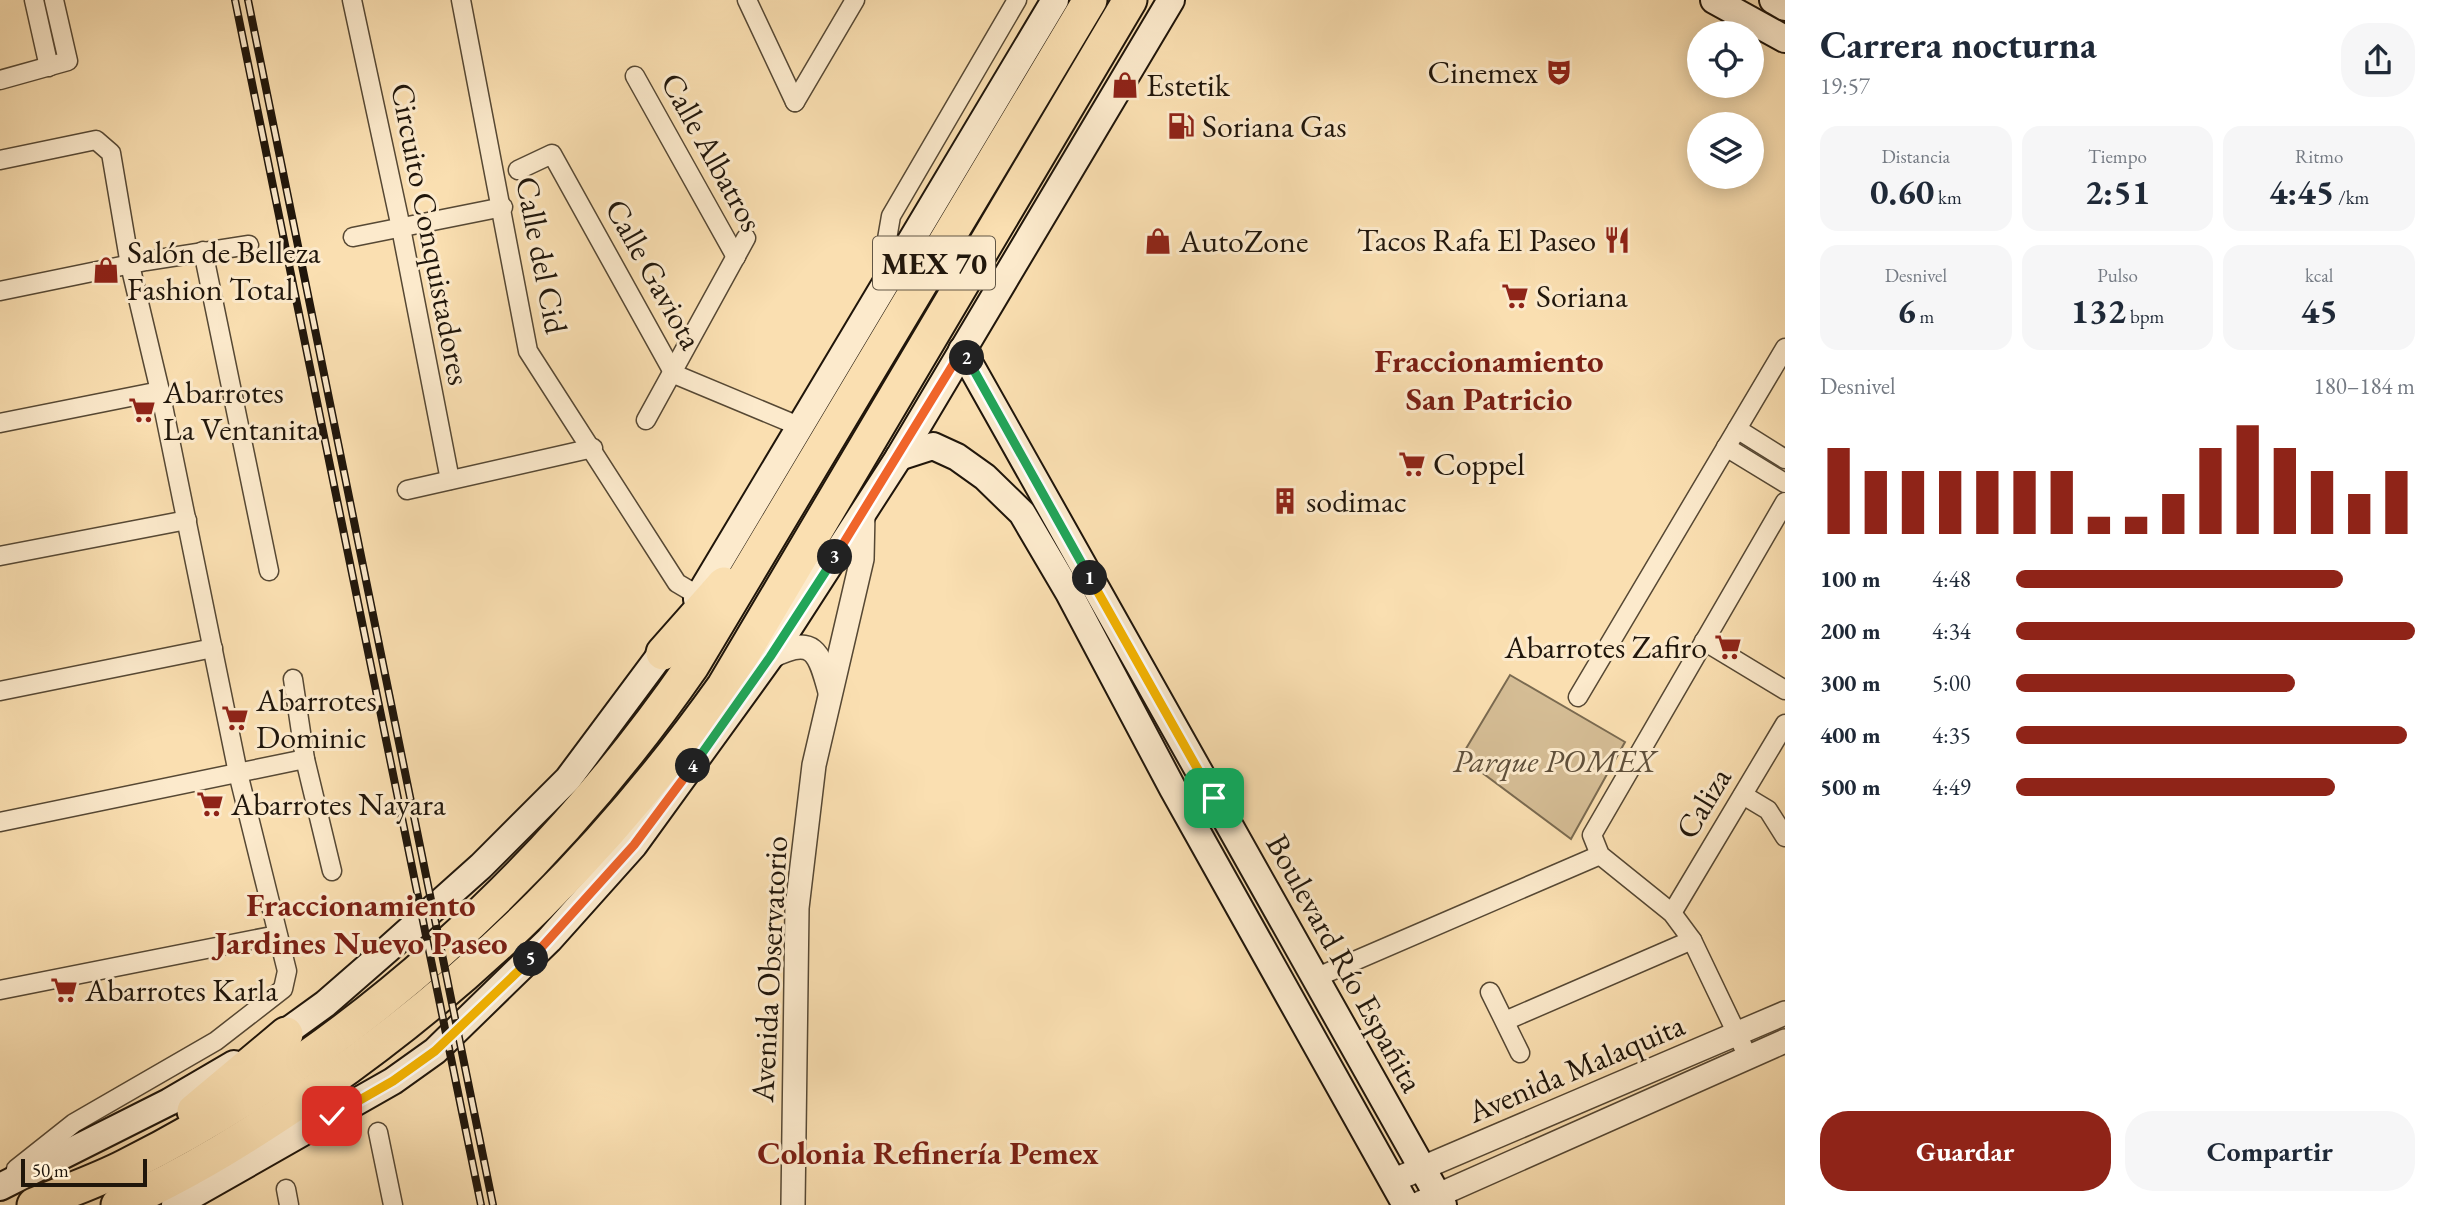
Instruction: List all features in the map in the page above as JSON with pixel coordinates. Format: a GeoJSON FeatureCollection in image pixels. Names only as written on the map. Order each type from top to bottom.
{"type":"FeatureCollection","features":[{"type":"Feature","properties":{"kind":"highway","name":"MEX 70"},"geometry":{"type":"LineString","coordinates":[[34,1205],[129,1165],[242,1101],[351,1026],[437,954],[502,892],[589,801],[641,739],[692,666],[1090,0]]}},
{"type":"Feature","properties":{"kind":"highway","name":"MEX 70"},"geometry":{"type":"LineString","coordinates":[[118,1205],[258,1130],[370,1052],[460,981],[528,918],[618,825],[671,761],[724,686],[1130,0]]}},
{"type":"Feature","properties":{"kind":"highway"},"geometry":{"type":"LineString","coordinates":[[663,653],[777,525]]}},
{"type":"Feature","properties":{"kind":"highway"},"geometry":{"type":"LineString","coordinates":[[618,825],[705,749]]}},
{"type":"Feature","properties":{"kind":"highway"},"geometry":{"type":"LineString","coordinates":[[129,1165],[286,1034]]}},
{"type":"Feature","properties":{"kind":"main road"},"geometry":{"type":"LineString","coordinates":[[0,1185],[169,1102],[286,1034],[325,1004],[481,866],[568,779],[663,653],[699,596],[1055,0]]}},
{"type":"Feature","properties":{"kind":"main road"},"geometry":{"type":"LineString","coordinates":[[174,1205],[382,1087],[435,1051],[491,999],[634,845],[770,657],[899,457],[1171,0]]}},
{"type":"Feature","properties":{"kind":"main road"},"geometry":{"type":"LineString","coordinates":[[1714,0],[1784,36]]}},
{"type":"Feature","properties":{"kind":"main road"},"geometry":{"type":"LineString","coordinates":[[1773,0],[1785,7]]}},
{"type":"Feature","properties":{"kind":"main road","name":"Boulevard Río Españita"},"geometry":{"type":"LineString","coordinates":[[962,350],[1422,1168],[1432,1202]]}},
{"type":"Feature","properties":{"kind":"main road","name":"Boulevard Río Españita"},"geometry":{"type":"LineString","coordinates":[[899,457],[933,446],[957,457],[985,477],[1022,513],[1069,593],[1173,789],[1406,1205]]}},
{"type":"Feature","properties":{"kind":"street"},"geometry":{"type":"LineString","coordinates":[[34,0],[48,66]]}},
{"type":"Feature","properties":{"kind":"street"},"geometry":{"type":"LineString","coordinates":[[0,80],[68,61],[54,0]]}},
{"type":"Feature","properties":{"kind":"street","name":"Circuito Conquistadores"},"geometry":{"type":"LineString","coordinates":[[352,0],[401,228],[450,480]]}},
{"type":"Feature","properties":{"kind":"street","name":"Calle del Cid"},"geometry":{"type":"LineString","coordinates":[[461,0],[503,207],[528,351],[593,447],[677,583],[699,596]]}},
{"type":"Feature","properties":{"kind":"street"},"geometry":{"type":"LineString","coordinates":[[747,0],[794,102],[855,0]]}},
{"type":"Feature","properties":{"kind":"street"},"geometry":{"type":"LineString","coordinates":[[894,272],[887,239],[891,216],[1017,0]]}},
{"type":"Feature","properties":{"kind":"street","name":"Calle Albatros"},"geometry":{"type":"LineString","coordinates":[[635,75],[736,257]]}},
{"type":"Feature","properties":{"kind":"street"},"geometry":{"type":"LineString","coordinates":[[0,159],[96,140],[111,153],[130,265],[160,391],[238,773],[287,971],[283,989],[216,1041],[74,1123],[0,1185]]}},
{"type":"Feature","properties":{"kind":"street","name":"Calle Gaviota"},"geometry":{"type":"LineString","coordinates":[[518,170],[552,154],[674,374],[801,427]]}},
{"type":"Feature","properties":{"kind":"street"},"geometry":{"type":"LineString","coordinates":[[353,237],[503,207]]}},
{"type":"Feature","properties":{"kind":"street"},"geometry":{"type":"LineString","coordinates":[[646,420],[674,374],[746,238]]}},
{"type":"Feature","properties":{"kind":"street"},"geometry":{"type":"LineString","coordinates":[[0,291],[203,251],[249,245]]}},
{"type":"Feature","properties":{"kind":"street"},"geometry":{"type":"LineString","coordinates":[[203,251],[269,571]]}},
{"type":"Feature","properties":{"kind":"street"},"geometry":{"type":"LineString","coordinates":[[1578,698],[1785,348]]}},
{"type":"Feature","properties":{"kind":"street"},"geometry":{"type":"LineString","coordinates":[[0,423],[160,391]]}},
{"type":"Feature","properties":{"kind":"street"},"geometry":{"type":"LineString","coordinates":[[1737,429],[1785,459]]}},
{"type":"Feature","properties":{"kind":"street"},"geometry":{"type":"LineString","coordinates":[[407,490],[593,447]]}},
{"type":"Feature","properties":{"kind":"street"},"geometry":{"type":"LineString","coordinates":[[1726,447],[1785,483]]}},
{"type":"Feature","properties":{"kind":"street"},"geometry":{"type":"LineString","coordinates":[[1748,1057],[1692,940],[1672,913],[1600,855],[1592,835],[1785,502]]}},
{"type":"Feature","properties":{"kind":"street","name":"Avenida Observatorio"},"geometry":{"type":"LineString","coordinates":[[793,1205],[797,908],[814,765],[862,559],[863,512]]}},
{"type":"Feature","properties":{"kind":"street"},"geometry":{"type":"LineString","coordinates":[[0,556],[187,520]]}},
{"type":"Feature","properties":{"kind":"street"},"geometry":{"type":"LineString","coordinates":[[1704,641],[1785,691]]}},
{"type":"Feature","properties":{"kind":"street","name":"Avenida Observatorio"},"geometry":{"type":"LineString","coordinates":[[770,657],[791,646],[813,652],[821,659],[831,696]]}},
{"type":"Feature","properties":{"kind":"street"},"geometry":{"type":"LineString","coordinates":[[0,691],[213,648]]}},
{"type":"Feature","properties":{"kind":"street"},"geometry":{"type":"LineString","coordinates":[[293,679],[304,759],[331,871]]}},
{"type":"Feature","properties":{"kind":"street","name":"Caliza"},"geometry":{"type":"LineString","coordinates":[[1672,913],[1785,724]]}},
{"type":"Feature","properties":{"kind":"street"},"geometry":{"type":"LineString","coordinates":[[0,822],[304,759]]}},
{"type":"Feature","properties":{"kind":"street"},"geometry":{"type":"LineString","coordinates":[[1742,796],[1768,810],[1785,837]]}},
{"type":"Feature","properties":{"kind":"street"},"geometry":{"type":"LineString","coordinates":[[1315,978],[1600,855]]}},
{"type":"Feature","properties":{"kind":"street"},"geometry":{"type":"LineString","coordinates":[[0,990],[277,935]]}},
{"type":"Feature","properties":{"kind":"street"},"geometry":{"type":"LineString","coordinates":[[1504,1021],[1692,940]]}},
{"type":"Feature","properties":{"kind":"street"},"geometry":{"type":"LineString","coordinates":[[1490,992],[1520,1053]]}},
{"type":"Feature","properties":{"kind":"street","name":"Avenida Malaquita"},"geometry":{"type":"LineString","coordinates":[[1392,1181],[1785,1013]]}},
{"type":"Feature","properties":{"kind":"street","name":"Avenida Malaquita"},"geometry":{"type":"LineString","coordinates":[[1432,1202],[1785,1041]]}},
{"type":"Feature","properties":{"kind":"street"},"geometry":{"type":"LineString","coordinates":[[377,1132],[393,1205]]}},
{"type":"Feature","properties":{"kind":"green space","name":"Parque POMEX"},"geometry":{"type":"Polygon","coordinates":[[[1510,675],[1625,742],[1571,839],[1461,757],[1510,675]]]}},
{"type":"Feature","properties":{"kind":"railway"},"geometry":{"type":"LineString","coordinates":[[235,0],[481,1205]]}},
{"type":"Feature","properties":{"kind":"railway"},"geometry":{"type":"LineString","coordinates":[[248,0],[493,1205]]}},
{"type":"Feature","properties":{"kind":"place","name":"Cinemex"},"geometry":{"type":"Point","coordinates":[1559,72]}},
{"type":"Feature","properties":{"kind":"place","name":"Estetik"},"geometry":{"type":"Point","coordinates":[1125,85]}},
{"type":"Feature","properties":{"kind":"place","name":"Soriana Gas"},"geometry":{"type":"Point","coordinates":[1181,126]}},
{"type":"Feature","properties":{"kind":"place","name":"Tacos Rafa El Paseo"},"geometry":{"type":"Point","coordinates":[1617,240]}},
{"type":"Feature","properties":{"kind":"place","name":"AutoZone"},"geometry":{"type":"Point","coordinates":[1158,241]}},
{"type":"Feature","properties":{"kind":"place","name":"Salón de Belleza Fashion Total"},"geometry":{"type":"Point","coordinates":[106,270]}},
{"type":"Feature","properties":{"kind":"place","name":"Soriana"},"geometry":{"type":"Point","coordinates":[1515,296]}},
{"type":"Feature","properties":{"kind":"place","name":"Abarrotes La Ventanita"},"geometry":{"type":"Point","coordinates":[142,410]}},
{"type":"Feature","properties":{"kind":"place","name":"Coppel"},"geometry":{"type":"Point","coordinates":[1412,464]}},
{"type":"Feature","properties":{"kind":"place","name":"sodimac"},"geometry":{"type":"Point","coordinates":[1285,501]}},
{"type":"Feature","properties":{"kind":"place","name":"Abarrotes Zafiro"},"geometry":{"type":"Point","coordinates":[1728,647]}},
{"type":"Feature","properties":{"kind":"place","name":"Abarrotes Dominic"},"geometry":{"type":"Point","coordinates":[235,718]}},
{"type":"Feature","properties":{"kind":"place","name":"Abarrotes Nayara"},"geometry":{"type":"Point","coordinates":[210,804]}},
{"type":"Feature","properties":{"kind":"place","name":"Abarrotes Karla"},"geometry":{"type":"Point","coordinates":[64,990]}},
{"type":"Feature","properties":{"kind":"district","name":"Fraccionamiento San Patricio"},"geometry":{"type":"Point","coordinates":[1489,379]}},
{"type":"Feature","properties":{"kind":"district","name":"Fraccionamiento Jardines Nuevo Paseo"},"geometry":{"type":"Point","coordinates":[361,923]}},
{"type":"Feature","properties":{"kind":"district","name":"Colonia Refinería Pemex"},"geometry":{"type":"Point","coordinates":[928,1152]}},
{"type":"Feature","properties":{"kind":"route"},"geometry":{"type":"LineString","coordinates":[[332,1116],[393,1081],[435,1051],[549,940],[634,845],[770,657],[899,457],[962,350],[1214,798]]}}]}
